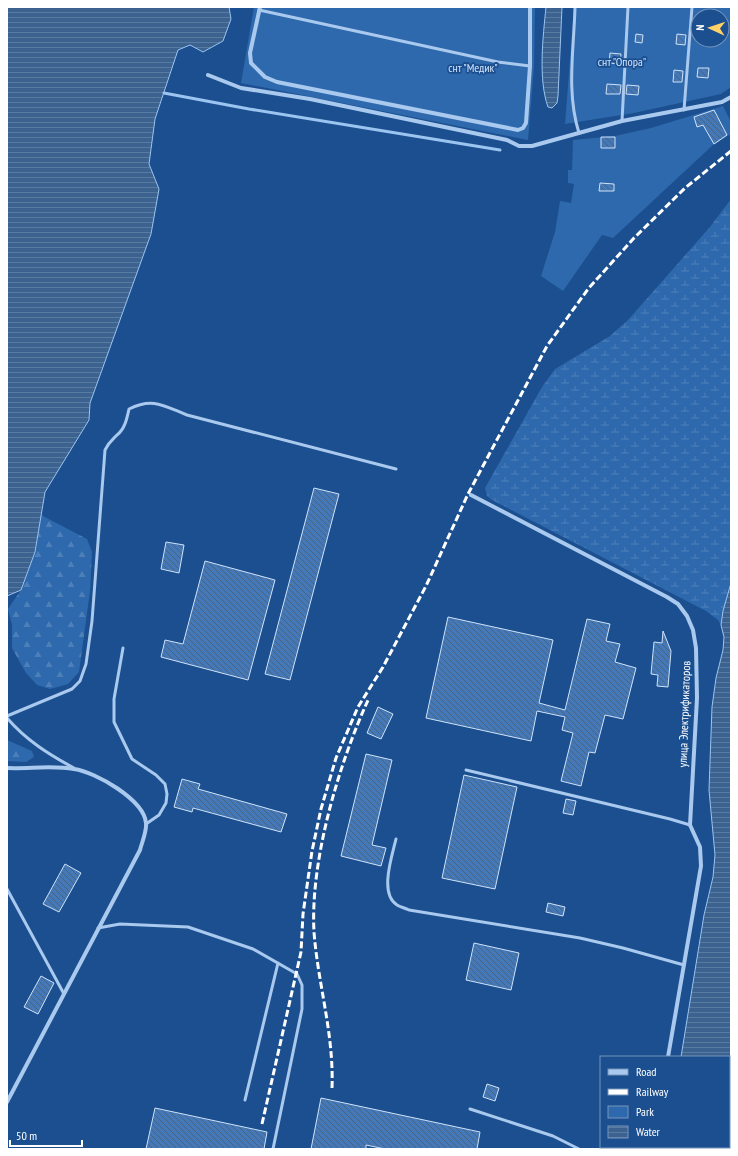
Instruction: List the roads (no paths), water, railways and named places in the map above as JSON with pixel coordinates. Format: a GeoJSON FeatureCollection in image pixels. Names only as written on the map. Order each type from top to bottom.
{"type":"FeatureCollection","features":[{"type":"Feature","properties":{"kind":"street"},"geometry":{"type":"LineString","coordinates":[[259,8],[250,53],[251,63],[265,78],[277,82],[518,130],[523,128],[526,123],[530,66],[530,7]]}},
{"type":"Feature","properties":{"kind":"street"},"geometry":{"type":"LineString","coordinates":[[208,75],[241,88],[310,100],[506,140],[519,146],[532,146],[622,121],[722,102],[731,97]]}},
{"type":"Feature","properties":{"kind":"street","name":"улица Электрификаторов"},"geometry":{"type":"LineString","coordinates":[[471,495],[667,597],[678,604],[687,616],[693,630],[696,648],[697,698],[690,825],[700,847],[701,866],[668,1056]]}},
{"type":"Feature","properties":{"kind":"street"},"geometry":{"type":"LineString","coordinates":[[7,768],[75,769],[99,777],[127,796],[140,807],[146,824],[140,850],[7,1102]]}},
{"type":"Feature","properties":{"kind":"lane"},"geometry":{"type":"LineString","coordinates":[[575,7],[571,75],[574,117],[579,133]]}},
{"type":"Feature","properties":{"kind":"lane"},"geometry":{"type":"LineString","coordinates":[[622,121],[628,7]]}},
{"type":"Feature","properties":{"kind":"lane"},"geometry":{"type":"LineString","coordinates":[[684,110],[692,7]]}},
{"type":"Feature","properties":{"kind":"lane"},"geometry":{"type":"LineString","coordinates":[[259,8],[498,62],[530,66]]}},
{"type":"Feature","properties":{"kind":"lane"},"geometry":{"type":"LineString","coordinates":[[75,769],[37,746],[21,734],[7,717],[72,689],[80,681],[86,664],[92,621],[105,450],[110,439],[117,435],[126,423],[129,409],[141,403],[154,402],[187,414],[396,469]]}},
{"type":"Feature","properties":{"kind":"lane"},"geometry":{"type":"LineString","coordinates":[[123,648],[114,699],[114,722],[132,759],[156,775],[165,784],[167,794],[166,803],[159,815],[146,824]]}},
{"type":"Feature","properties":{"kind":"lane"},"geometry":{"type":"LineString","coordinates":[[466,770],[690,825]]}},
{"type":"Feature","properties":{"kind":"lane"},"geometry":{"type":"LineString","coordinates":[[396,839],[388,872],[388,886],[389,896],[396,905],[409,910],[580,938],[623,948],[684,966]]}},
{"type":"Feature","properties":{"kind":"lane"},"geometry":{"type":"LineString","coordinates":[[7,889],[64,994]]}},
{"type":"Feature","properties":{"kind":"lane"},"geometry":{"type":"LineString","coordinates":[[98,928],[120,924],[188,927],[252,949],[297,974],[302,985],[302,1009],[273,1149]]}},
{"type":"Feature","properties":{"kind":"lane"},"geometry":{"type":"LineString","coordinates":[[245,1100],[278,963]]}},
{"type":"Feature","properties":{"kind":"lane"},"geometry":{"type":"LineString","coordinates":[[470,1109],[553,1136],[579,1149]]}},
{"type":"Feature","properties":{"kind":"water"},"geometry":{"type":"Polygon","coordinates":[[[7,7],[229,7],[231,19],[223,41],[203,52],[190,45],[178,50],[155,119],[149,164],[159,189],[151,234],[90,403],[89,420],[45,492],[35,552],[21,590],[7,596],[7,7]]]}},
{"type":"Feature","properties":{"kind":"water"},"geometry":{"type":"Polygon","coordinates":[[[546,7],[562,7],[558,96],[557,103],[552,108],[548,107],[545,96],[542,71],[546,7]]]}},
{"type":"Feature","properties":{"kind":"water"},"geometry":{"type":"Polygon","coordinates":[[[731,583],[731,1149],[667,1149],[730,1148],[730,1056],[681,1056],[704,915],[713,877],[715,855],[709,790],[712,707],[716,678],[723,650],[724,637],[721,625],[723,611],[731,583]]]}},
{"type":"Feature","properties":{"kind":"waterway"},"geometry":{"type":"LineString","coordinates":[[164,93],[249,109],[500,150]]}},
{"type":"Feature","properties":{"kind":"railway"},"geometry":{"type":"LineString","coordinates":[[262,1124],[301,952],[303,914],[312,851],[321,809],[336,758],[358,707],[383,667],[426,586],[468,494],[547,346],[588,289],[634,238],[685,188],[731,151]]}},
{"type":"Feature","properties":{"kind":"railway"},"geometry":{"type":"LineString","coordinates":[[332,1088],[331,1048],[316,952],[314,904],[322,843],[337,782],[347,752],[369,698]]}},
{"type":"Feature","properties":{"kind":"park label","name":"снт \"Опора\""},"geometry":{"type":"Point","coordinates":[622,61]}},
{"type":"Feature","properties":{"kind":"park label","name":"снт \"Медик\""},"geometry":{"type":"Point","coordinates":[473,67]}}]}
